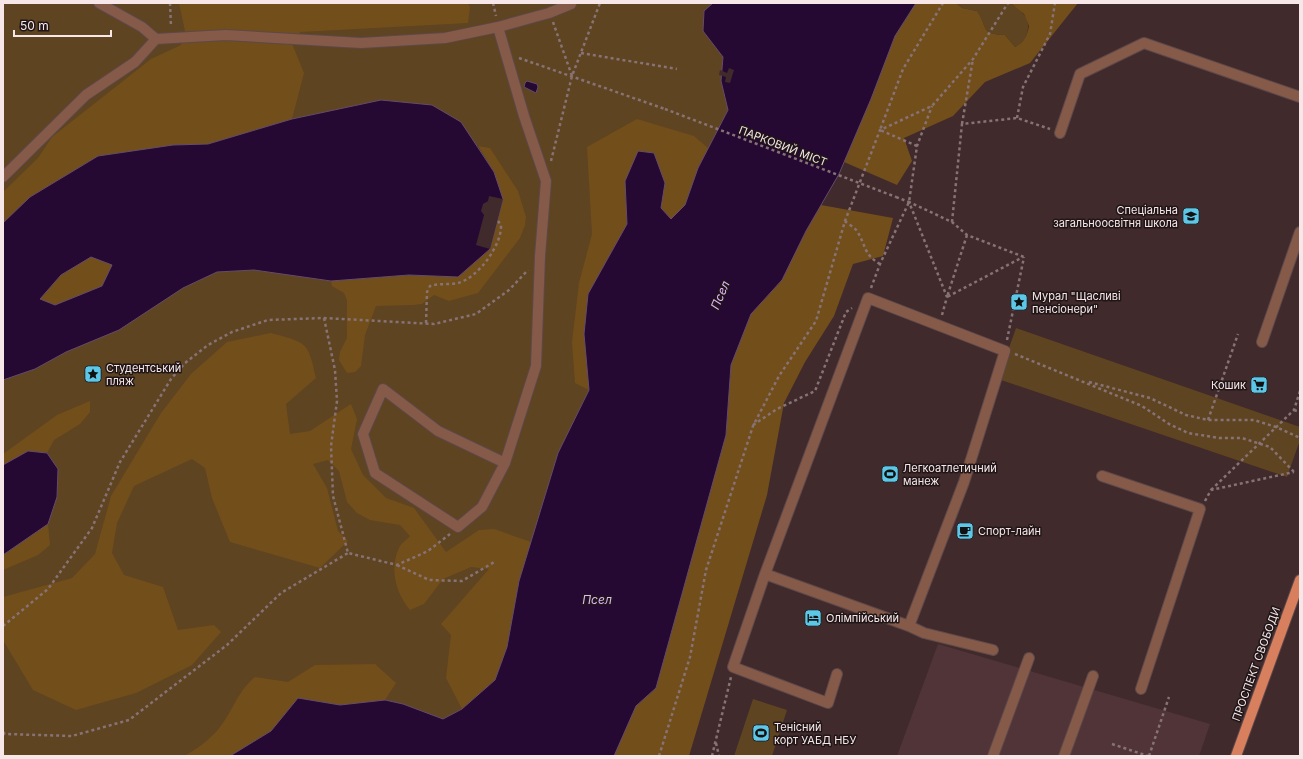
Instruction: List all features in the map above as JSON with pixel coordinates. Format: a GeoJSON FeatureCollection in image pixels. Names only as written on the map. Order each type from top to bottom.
{"type":"FeatureCollection","features":[{"type":"Feature","properties":{"kind":"main road","name":"ПРОСПЕКТ СВОБОДИ"},"geometry":{"type":"LineString","coordinates":[[1236,756],[1300,580]]}},
{"type":"Feature","properties":{"kind":"lane"},"geometry":{"type":"LineString","coordinates":[[99,3],[142,27],[156,39]]}},
{"type":"Feature","properties":{"kind":"lane"},"geometry":{"type":"LineString","coordinates":[[3,177],[86,95],[135,62],[156,39],[226,35],[362,43],[444,38],[550,13],[571,4]]}},
{"type":"Feature","properties":{"kind":"lane"},"geometry":{"type":"LineString","coordinates":[[498,26],[505,53],[546,181],[540,256],[536,366],[505,463],[482,507],[458,527],[375,473],[363,434],[383,389],[438,431],[505,463]]}},
{"type":"Feature","properties":{"kind":"lane"},"geometry":{"type":"LineString","coordinates":[[1060,133],[1080,74],[1144,43],[1300,97]]}},
{"type":"Feature","properties":{"kind":"lane"},"geometry":{"type":"LineString","coordinates":[[1262,342],[1300,232]]}},
{"type":"Feature","properties":{"kind":"lane"},"geometry":{"type":"LineString","coordinates":[[837,674],[828,703],[733,667],[765,574],[868,298],[1005,351],[964,482],[909,626]]}},
{"type":"Feature","properties":{"kind":"lane"},"geometry":{"type":"LineString","coordinates":[[1102,476],[1200,509],[1141,689]]}},
{"type":"Feature","properties":{"kind":"lane"},"geometry":{"type":"LineString","coordinates":[[765,574],[909,626],[924,633],[993,650]]}},
{"type":"Feature","properties":{"kind":"lane"},"geometry":{"type":"LineString","coordinates":[[993,756],[1029,658]]}},
{"type":"Feature","properties":{"kind":"lane"},"geometry":{"type":"LineString","coordinates":[[1064,756],[1092,676]]}},
{"type":"Feature","properties":{"kind":"path"},"geometry":{"type":"LineString","coordinates":[[170,3],[172,38]]}},
{"type":"Feature","properties":{"kind":"path"},"geometry":{"type":"LineString","coordinates":[[546,181],[572,76],[600,3]]}},
{"type":"Feature","properties":{"kind":"path"},"geometry":{"type":"LineString","coordinates":[[659,756],[690,657],[706,570],[753,426],[779,376],[816,321],[845,221],[903,69],[942,3]]}},
{"type":"Feature","properties":{"kind":"path"},"geometry":{"type":"LineString","coordinates":[[753,426],[777,410],[815,391],[846,312],[868,298],[880,264],[909,202],[917,146],[932,106],[973,59],[1008,3]]}},
{"type":"Feature","properties":{"kind":"path"},"geometry":{"type":"LineString","coordinates":[[1018,118],[1023,87],[1050,34],[1055,3]]}},
{"type":"Feature","properties":{"kind":"path"},"geometry":{"type":"LineString","coordinates":[[550,13],[572,76]]}},
{"type":"Feature","properties":{"kind":"path","name":"ПАРКОВИЙ МІСТ"},"geometry":{"type":"LineString","coordinates":[[505,53],[665,109],[909,202],[952,222],[967,235],[1024,257]]}},
{"type":"Feature","properties":{"kind":"path"},"geometry":{"type":"LineString","coordinates":[[581,53],[677,69]]}},
{"type":"Feature","properties":{"kind":"path"},"geometry":{"type":"LineString","coordinates":[[952,222],[962,124],[973,59]]}},
{"type":"Feature","properties":{"kind":"path"},"geometry":{"type":"LineString","coordinates":[[880,130],[932,106]]}},
{"type":"Feature","properties":{"kind":"path"},"geometry":{"type":"LineString","coordinates":[[962,124],[1018,118],[1060,133]]}},
{"type":"Feature","properties":{"kind":"path"},"geometry":{"type":"LineString","coordinates":[[880,130],[917,146]]}},
{"type":"Feature","properties":{"kind":"path"},"geometry":{"type":"LineString","coordinates":[[909,202],[947,297]]}},
{"type":"Feature","properties":{"kind":"path"},"geometry":{"type":"LineString","coordinates":[[426,324],[427,292],[430,286],[458,283],[477,270],[494,252],[502,230],[502,225],[498,221]]}},
{"type":"Feature","properties":{"kind":"path"},"geometry":{"type":"LineString","coordinates":[[845,221],[856,230],[863,247],[870,258],[880,264]]}},
{"type":"Feature","properties":{"kind":"path"},"geometry":{"type":"LineString","coordinates":[[945,303],[967,235]]}},
{"type":"Feature","properties":{"kind":"path"},"geometry":{"type":"LineString","coordinates":[[3,626],[48,589],[92,528],[120,462],[171,379],[185,363],[208,346],[232,332],[268,320],[324,318],[434,324],[476,314],[509,290],[540,256]]}},
{"type":"Feature","properties":{"kind":"path"},"geometry":{"type":"LineString","coordinates":[[947,297],[1024,257]]}},
{"type":"Feature","properties":{"kind":"path"},"geometry":{"type":"LineString","coordinates":[[1024,257],[1005,351],[1079,379],[1142,406],[1169,424],[1188,433],[1219,438],[1242,438],[1270,447],[1294,472],[1211,490]]}},
{"type":"Feature","properties":{"kind":"path"},"geometry":{"type":"LineString","coordinates":[[324,318],[335,370],[337,401],[331,446],[333,496],[348,553]]}},
{"type":"Feature","properties":{"kind":"path"},"geometry":{"type":"LineString","coordinates":[[1208,420],[1238,334]]}},
{"type":"Feature","properties":{"kind":"path"},"geometry":{"type":"LineString","coordinates":[[1079,379],[1150,398],[1186,415],[1208,420],[1254,420],[1276,427],[1300,438]]}},
{"type":"Feature","properties":{"kind":"path"},"geometry":{"type":"LineString","coordinates":[[1200,509],[1211,490],[1294,410],[1300,391]]}},
{"type":"Feature","properties":{"kind":"path"},"geometry":{"type":"LineString","coordinates":[[1294,410],[1300,412]]}},
{"type":"Feature","properties":{"kind":"path"},"geometry":{"type":"LineString","coordinates":[[397,565],[428,551],[458,527]]}},
{"type":"Feature","properties":{"kind":"path"},"geometry":{"type":"LineString","coordinates":[[3,732],[5,734],[72,736],[129,720],[227,645],[281,593],[348,553],[397,565],[429,580],[462,581],[496,561]]}},
{"type":"Feature","properties":{"kind":"path"},"geometry":{"type":"LineString","coordinates":[[712,756],[733,667]]}},
{"type":"Feature","properties":{"kind":"path"},"geometry":{"type":"LineString","coordinates":[[1112,744],[1149,756],[1169,697]]}},
{"type":"Feature","properties":{"kind":"path"},"geometry":{"type":"LineString","coordinates":[[716,740],[719,756]]}},
{"type":"Feature","properties":{"kind":"shaded area"},"geometry":{"type":"Polygon","coordinates":[[[996,2],[1012,4],[1023,13],[1027,21],[1028,28],[1026,37],[1015,47],[1005,35],[991,33],[988,31],[977,11],[962,8],[956,3],[996,2]]]}},
{"type":"Feature","properties":{"kind":"shaded area"},"geometry":{"type":"Polygon","coordinates":[[[3,3],[713,3],[704,11],[703,31],[723,57],[721,81],[728,110],[558,453],[519,581],[507,647],[462,709],[443,719],[403,704],[385,700],[230,756],[3,756],[3,555],[48,524],[57,497],[58,469],[47,453],[28,451],[3,465],[3,380],[35,369],[183,288],[217,272],[254,270],[331,281],[409,275],[458,277],[490,249],[503,199],[494,172],[478,146],[381,100],[292,119],[208,144],[173,145],[98,156],[30,197],[3,223],[3,3]]]}},
{"type":"Feature","properties":{"kind":"shaded area"},"geometry":{"type":"Polygon","coordinates":[[[179,3],[468,3],[470,7],[468,23],[300,32],[293,46],[304,73],[292,119],[208,144],[173,145],[98,156],[30,197],[3,223],[3,192],[38,158],[52,137],[151,59],[181,45],[185,31],[179,3]]]}},
{"type":"Feature","properties":{"kind":"shaded area"},"geometry":{"type":"Polygon","coordinates":[[[916,3],[956,3],[962,8],[977,11],[988,31],[991,33],[1005,35],[1015,47],[1025,39],[1029,26],[1024,14],[1011,3],[1078,3],[1030,63],[985,82],[953,116],[904,138],[912,161],[897,185],[844,162],[871,99],[895,36],[916,3]]]}},
{"type":"Feature","properties":{"kind":"shaded area"},"geometry":{"type":"Polygon","coordinates":[[[637,119],[694,136],[708,148],[698,168],[685,205],[671,219],[661,208],[665,183],[625,181],[627,224],[588,294],[584,334],[589,390],[575,383],[572,342],[579,283],[592,234],[587,147],[637,119]]]}},
{"type":"Feature","properties":{"kind":"shaded area"},"geometry":{"type":"Polygon","coordinates":[[[478,146],[490,148],[518,191],[526,217],[525,225],[520,238],[478,293],[449,301],[434,295],[422,304],[376,306],[365,335],[361,366],[355,372],[347,373],[339,360],[340,352],[347,338],[347,300],[344,293],[332,286],[331,281],[409,275],[458,277],[490,249],[503,199],[494,172],[478,146]]]}},
{"type":"Feature","properties":{"kind":"shaded area"},"geometry":{"type":"Polygon","coordinates":[[[821,205],[893,218],[883,256],[853,264],[834,316],[805,362],[784,403],[767,495],[689,756],[614,756],[636,706],[656,688],[726,435],[731,365],[751,314],[782,280],[806,231],[821,205]]]}},
{"type":"Feature","properties":{"kind":"shaded area"},"geometry":{"type":"Polygon","coordinates":[[[91,256],[113,264],[102,286],[55,306],[40,299],[61,275],[91,256]]]}},
{"type":"Feature","properties":{"kind":"shaded area"},"geometry":{"type":"Polygon","coordinates":[[[1016,328],[1300,427],[1300,440],[1287,477],[998,379],[1016,328]]]}},
{"type":"Feature","properties":{"kind":"shaded area"},"geometry":{"type":"Polygon","coordinates":[[[271,333],[292,339],[304,345],[311,357],[316,378],[286,404],[290,434],[310,431],[351,404],[357,419],[351,449],[363,475],[386,498],[414,508],[446,552],[479,530],[494,529],[531,542],[519,581],[507,647],[495,680],[462,709],[446,678],[451,635],[441,624],[489,569],[471,567],[443,579],[424,604],[410,610],[405,604],[398,589],[394,572],[396,556],[399,548],[410,536],[400,525],[370,520],[357,513],[347,502],[339,471],[328,460],[313,464],[327,488],[338,531],[348,541],[320,568],[230,542],[212,498],[205,468],[192,459],[134,486],[117,523],[112,553],[124,575],[163,587],[178,630],[214,625],[221,632],[192,665],[136,693],[76,710],[33,690],[3,640],[3,597],[72,578],[95,554],[111,496],[161,413],[191,374],[227,342],[271,333]]]}},
{"type":"Feature","properties":{"kind":"shaded area"},"geometry":{"type":"Polygon","coordinates":[[[90,401],[90,412],[80,424],[54,440],[47,453],[28,451],[3,465],[3,454],[57,415],[90,401]]]}},
{"type":"Feature","properties":{"kind":"shaded area"},"geometry":{"type":"Polygon","coordinates":[[[48,524],[50,545],[38,555],[3,570],[3,555],[48,524]]]}},
{"type":"Feature","properties":{"kind":"shaded area"},"geometry":{"type":"Polygon","coordinates":[[[938,644],[1210,724],[1199,756],[897,756],[938,644]]]}},
{"type":"Feature","properties":{"kind":"shaded area"},"geometry":{"type":"Polygon","coordinates":[[[375,664],[396,683],[385,700],[340,705],[298,698],[271,731],[230,756],[184,756],[212,736],[225,720],[244,689],[255,677],[288,682],[315,665],[375,664]]]}},
{"type":"Feature","properties":{"kind":"shaded area","name":"Тенісний корт УАБД НБУ"},"geometry":{"type":"Polygon","coordinates":[[[753,699],[787,710],[772,756],[734,756],[753,699]]]}},
{"type":"Feature","properties":{"kind":"water","name":"Псел"},"geometry":{"type":"Polygon","coordinates":[[[713,3],[916,3],[895,36],[871,99],[839,174],[806,231],[782,280],[751,314],[731,365],[726,435],[656,688],[636,706],[614,756],[230,756],[271,731],[298,698],[340,705],[385,700],[403,704],[443,719],[462,709],[495,680],[507,647],[519,581],[558,453],[589,390],[584,334],[588,294],[627,224],[625,181],[638,151],[654,153],[665,183],[661,208],[671,219],[685,205],[698,168],[728,110],[721,81],[723,57],[703,31],[704,11],[713,3]]]}},
{"type":"Feature","properties":{"kind":"water"},"geometry":{"type":"Polygon","coordinates":[[[527,81],[537,84],[538,87],[536,93],[524,87],[527,81]]]}},
{"type":"Feature","properties":{"kind":"water"},"geometry":{"type":"Polygon","coordinates":[[[381,100],[432,105],[461,122],[494,172],[503,199],[490,249],[458,277],[409,275],[331,281],[254,270],[217,272],[183,288],[119,330],[66,352],[35,369],[3,380],[3,223],[30,197],[98,156],[173,145],[208,144],[292,119],[381,100]],[[91,257],[61,275],[40,299],[55,305],[102,286],[112,265],[91,257]]]}},
{"type":"Feature","properties":{"kind":"water"},"geometry":{"type":"Polygon","coordinates":[[[28,451],[47,453],[58,469],[57,497],[48,524],[3,555],[3,465],[28,451]]]}},
{"type":"Feature","properties":{"kind":"pier"},"geometry":{"type":"Polygon","coordinates":[[[729,68],[734,70],[730,83],[725,82],[726,77],[719,75],[720,70],[727,73],[729,68]]]}},
{"type":"Feature","properties":{"kind":"pier"},"geometry":{"type":"Polygon","coordinates":[[[489,196],[503,199],[490,249],[476,245],[484,215],[481,211],[483,204],[488,201],[489,196]]]}},
{"type":"Feature","properties":{"kind":"place","name":"Спеціальна загальноосвітня школа"},"geometry":{"type":"Point","coordinates":[1191,216]}},
{"type":"Feature","properties":{"kind":"place","name":"Мурал \"Щасливі пенсіонери\""},"geometry":{"type":"Point","coordinates":[1019,302]}},
{"type":"Feature","properties":{"kind":"place","name":"Студентський пляж"},"geometry":{"type":"Point","coordinates":[93,374]}},
{"type":"Feature","properties":{"kind":"place","name":"Кошик"},"geometry":{"type":"Point","coordinates":[1259,385]}},
{"type":"Feature","properties":{"kind":"place","name":"Легкоатлетичний манеж"},"geometry":{"type":"Point","coordinates":[890,474]}},
{"type":"Feature","properties":{"kind":"place","name":"Спорт-лайн"},"geometry":{"type":"Point","coordinates":[965,531]}},
{"type":"Feature","properties":{"kind":"place","name":"Олімпійський"},"geometry":{"type":"Point","coordinates":[813,618]}},
{"type":"Feature","properties":{"kind":"place","name":"Тенісний корт УАБД НБУ"},"geometry":{"type":"Point","coordinates":[761,733]}}]}
